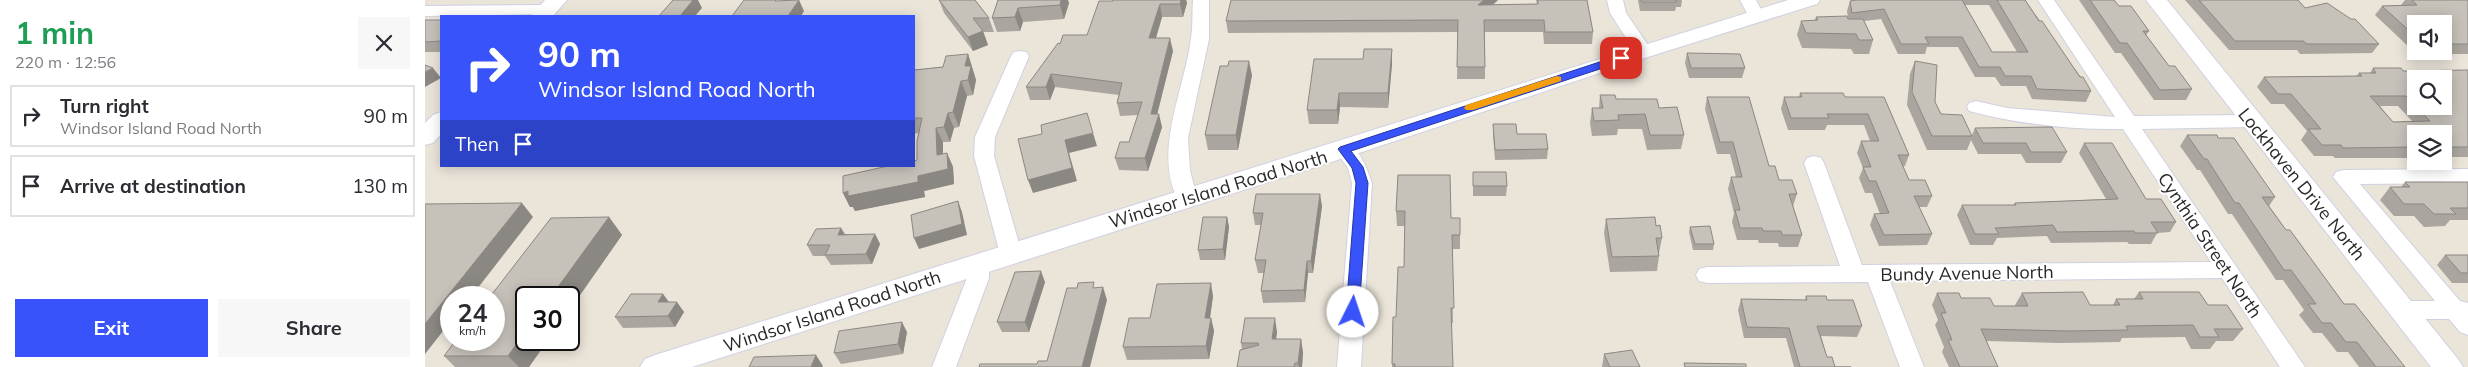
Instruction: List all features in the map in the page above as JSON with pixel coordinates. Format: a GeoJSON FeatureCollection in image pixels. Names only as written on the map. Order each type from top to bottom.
{"type":"FeatureCollection","features":[{"type":"Feature","properties":{"kind":"street"},"geometry":{"type":"LineString","coordinates":[[1187,198],[1180,170],[1178,138],[1202,29],[1201,0]]}},
{"type":"Feature","properties":{"kind":"street"},"geometry":{"type":"LineString","coordinates":[[1615,0],[1618,13],[1643,51]]}},
{"type":"Feature","properties":{"kind":"street","name":"Windsor Island Road North"},"geometry":{"type":"LineString","coordinates":[[655,367],[1344,149],[1643,51],[1752,8],[1810,0]]}},
{"type":"Feature","properties":{"kind":"street","name":"Cynthia Street North"},"geometry":{"type":"LineString","coordinates":[[2046,0],[2293,367]]}},
{"type":"Feature","properties":{"kind":"street","name":"Lockhaven Drive North"},"geometry":{"type":"LineString","coordinates":[[2156,0],[2448,367]]}},
{"type":"Feature","properties":{"kind":"street"},"geometry":{"type":"LineString","coordinates":[[425,11],[548,9]]}},
{"type":"Feature","properties":{"kind":"street"},"geometry":{"type":"LineString","coordinates":[[1011,254],[984,156],[984,147],[985,137],[1020,56]]}},
{"type":"Feature","properties":{"kind":"street"},"geometry":{"type":"LineString","coordinates":[[1976,106],[2007,114],[2098,123],[2252,121]]}},
{"type":"Feature","properties":{"kind":"street"},"geometry":{"type":"LineString","coordinates":[[425,137],[440,121]]}},
{"type":"Feature","properties":{"kind":"street"},"geometry":{"type":"LineString","coordinates":[[1344,149],[1357,167],[1362,183],[1349,367]]}},
{"type":"Feature","properties":{"kind":"street"},"geometry":{"type":"LineString","coordinates":[[1814,162],[1865,274],[1912,367]]}},
{"type":"Feature","properties":{"kind":"street"},"geometry":{"type":"LineString","coordinates":[[2463,315],[2343,177],[2468,176]]}},
{"type":"Feature","properties":{"kind":"street"},"geometry":{"type":"LineString","coordinates":[[943,367],[978,278],[978,265]]}},
{"type":"Feature","properties":{"kind":"street","name":"Bundy Avenue North"},"geometry":{"type":"LineString","coordinates":[[1707,275],[2227,270]]}},
{"type":"Feature","properties":{"kind":"street"},"geometry":{"type":"LineString","coordinates":[[2403,310],[2463,315]]}},
{"type":"Feature","properties":{"kind":"building"},"geometry":{"type":"Polygon","coordinates":[[[673,0],[693,0],[681,15],[660,15],[673,0]]]}},
{"type":"Feature","properties":{"kind":"building"},"geometry":{"type":"Polygon","coordinates":[[[744,0],[799,0],[789,15],[733,15],[744,0]]]}},
{"type":"Feature","properties":{"kind":"building"},"geometry":{"type":"Polygon","coordinates":[[[939,0],[975,0],[989,18],[973,18],[983,31],[968,37],[939,0]]]}},
{"type":"Feature","properties":{"kind":"building"},"geometry":{"type":"Polygon","coordinates":[[[998,0],[1061,0],[1060,5],[1018,8],[1015,17],[992,18],[998,0]]]}},
{"type":"Feature","properties":{"kind":"building"},"geometry":{"type":"Polygon","coordinates":[[[1181,0],[1180,4],[1160,4],[1149,38],[1170,38],[1151,114],[1159,114],[1145,158],[1115,158],[1120,142],[1129,142],[1142,102],[1117,103],[1122,83],[1051,74],[1046,87],[1026,87],[1058,43],[1060,44],[1063,35],[1087,35],[1099,1],[1181,0]]]}},
{"type":"Feature","properties":{"kind":"building"},"geometry":{"type":"Polygon","coordinates":[[[1231,0],[1484,0],[1478,5],[1538,4],[1538,0],[1587,0],[1593,32],[1545,32],[1544,20],[1484,20],[1485,67],[1457,67],[1458,20],[1226,21],[1231,0]]]}},
{"type":"Feature","properties":{"kind":"building"},"geometry":{"type":"Polygon","coordinates":[[[1641,0],[1676,0],[1676,2],[1642,2],[1641,0]]]}},
{"type":"Feature","properties":{"kind":"building"},"geometry":{"type":"Polygon","coordinates":[[[1962,0],[1992,52],[2028,52],[1997,0],[2025,0],[2039,21],[2042,21],[2080,77],[2083,77],[2091,91],[2037,89],[2031,76],[2005,76],[2000,67],[1979,67],[1962,37],[1925,37],[1929,44],[1901,44],[1884,9],[1852,13],[1850,1],[1962,0]]]}},
{"type":"Feature","properties":{"kind":"building"},"geometry":{"type":"Polygon","coordinates":[[[2090,0],[2114,0],[2119,6],[2131,6],[2149,31],[2143,31],[2169,66],[2175,66],[2192,89],[2160,90],[2127,43],[2120,43],[2090,0]]]}},
{"type":"Feature","properties":{"kind":"building"},"geometry":{"type":"Polygon","coordinates":[[[2199,0],[2298,0],[2305,8],[2327,3],[2351,19],[2355,19],[2379,44],[2235,41],[2199,0]]]}},
{"type":"Feature","properties":{"kind":"building"},"geometry":{"type":"Polygon","coordinates":[[[2412,0],[2468,0],[2468,44],[2452,44],[2452,15],[2407,15],[2407,29],[2382,6],[2417,5],[2412,0]]]}},
{"type":"Feature","properties":{"kind":"building"},"geometry":{"type":"Polygon","coordinates":[[[1847,16],[1848,19],[1863,19],[1873,40],[1859,40],[1856,34],[1806,33],[1801,21],[1818,20],[1816,17],[1847,16]]]}},
{"type":"Feature","properties":{"kind":"building"},"geometry":{"type":"Polygon","coordinates":[[[425,20],[440,20],[440,41],[425,42],[425,20]]]}},
{"type":"Feature","properties":{"kind":"building"},"geometry":{"type":"Polygon","coordinates":[[[1364,49],[1392,49],[1388,93],[1339,93],[1337,110],[1307,110],[1314,59],[1363,59],[1364,49]]]}},
{"type":"Feature","properties":{"kind":"building"},"geometry":{"type":"Polygon","coordinates":[[[1687,53],[1740,54],[1745,68],[1691,68],[1687,53]]]}},
{"type":"Feature","properties":{"kind":"building"},"geometry":{"type":"Polygon","coordinates":[[[968,54],[965,66],[971,66],[968,80],[961,81],[953,112],[948,113],[944,127],[936,128],[937,155],[947,153],[948,169],[918,176],[918,182],[848,196],[848,191],[843,193],[843,176],[884,167],[915,167],[917,141],[922,118],[915,118],[915,70],[943,67],[946,56],[968,54]]]}},
{"type":"Feature","properties":{"kind":"building"},"geometry":{"type":"Polygon","coordinates":[[[1229,61],[1249,61],[1236,135],[1205,135],[1220,66],[1228,66],[1229,61]]]}},
{"type":"Feature","properties":{"kind":"building"},"geometry":{"type":"Polygon","coordinates":[[[1915,61],[1937,65],[1935,102],[1941,114],[1962,115],[1972,136],[1932,136],[1912,92],[1915,61]]]}},
{"type":"Feature","properties":{"kind":"building"},"geometry":{"type":"Polygon","coordinates":[[[425,65],[433,68],[425,72],[425,65]]]}},
{"type":"Feature","properties":{"kind":"building"},"geometry":{"type":"Polygon","coordinates":[[[2373,68],[2401,68],[2403,71],[2407,71],[2407,97],[2370,96],[2393,122],[2430,121],[2424,115],[2452,115],[2452,70],[2468,70],[2468,147],[2452,147],[2452,125],[2407,125],[2407,147],[2343,148],[2341,145],[2322,145],[2308,129],[2321,129],[2291,94],[2278,94],[2264,77],[2362,76],[2359,73],[2376,73],[2373,68]]]}},
{"type":"Feature","properties":{"kind":"building"},"geometry":{"type":"Polygon","coordinates":[[[1800,93],[1843,93],[1845,97],[1884,97],[1909,155],[1898,155],[1909,180],[1925,180],[1932,196],[1914,196],[1932,234],[1884,235],[1874,214],[1889,213],[1876,181],[1869,181],[1863,167],[1871,167],[1861,141],[1879,141],[1868,114],[1827,114],[1829,118],[1791,118],[1784,97],[1802,97],[1800,93]]]}},
{"type":"Feature","properties":{"kind":"building"},"geometry":{"type":"Polygon","coordinates":[[[1600,95],[1615,95],[1616,99],[1657,99],[1659,108],[1677,107],[1684,135],[1650,135],[1645,114],[1618,115],[1619,120],[1594,121],[1592,108],[1603,108],[1600,95]]]}},
{"type":"Feature","properties":{"kind":"building"},"geometry":{"type":"Polygon","coordinates":[[[1707,97],[1749,97],[1769,166],[1775,166],[1779,180],[1792,180],[1797,194],[1789,194],[1802,235],[1782,235],[1781,231],[1763,231],[1762,228],[1740,228],[1735,210],[1740,210],[1731,177],[1742,177],[1733,142],[1720,142],[1707,97]]]}},
{"type":"Feature","properties":{"kind":"building"},"geometry":{"type":"Polygon","coordinates":[[[1087,113],[1093,133],[1065,140],[1072,168],[1028,180],[1018,139],[1042,134],[1041,125],[1087,113]]]}},
{"type":"Feature","properties":{"kind":"building"},"geometry":{"type":"Polygon","coordinates":[[[1493,124],[1516,124],[1517,134],[1546,134],[1548,149],[1495,150],[1493,124]]]}},
{"type":"Feature","properties":{"kind":"building"},"geometry":{"type":"Polygon","coordinates":[[[2052,127],[2067,152],[2031,152],[2026,143],[1983,143],[1975,128],[2052,127]]]}},
{"type":"Feature","properties":{"kind":"building"},"geometry":{"type":"Polygon","coordinates":[[[2187,135],[2217,135],[2218,138],[2234,138],[2275,197],[2262,197],[2286,230],[2290,230],[2344,304],[2355,304],[2405,367],[2376,367],[2357,342],[2346,342],[2331,323],[2322,323],[2308,304],[2316,304],[2291,270],[2284,270],[2239,203],[2235,203],[2207,159],[2204,159],[2187,135]]]}},
{"type":"Feature","properties":{"kind":"building"},"geometry":{"type":"Polygon","coordinates":[[[2084,143],[2112,143],[2146,199],[2161,199],[2176,222],[2151,222],[2158,233],[2135,233],[2134,231],[2057,232],[2053,225],[1995,228],[1999,234],[1975,234],[1962,205],[2016,205],[2015,203],[2118,199],[2084,143]]]}},
{"type":"Feature","properties":{"kind":"building"},"geometry":{"type":"Polygon","coordinates":[[[1473,172],[1506,172],[1507,186],[1473,186],[1473,172]]]}},
{"type":"Feature","properties":{"kind":"building"},"geometry":{"type":"Polygon","coordinates":[[[1398,175],[1450,175],[1451,218],[1460,218],[1460,235],[1452,235],[1454,308],[1451,308],[1453,367],[1395,367],[1395,364],[1392,364],[1393,317],[1396,317],[1398,267],[1404,267],[1405,211],[1396,211],[1398,175]]]}},
{"type":"Feature","properties":{"kind":"building"},"geometry":{"type":"Polygon","coordinates":[[[2405,182],[2468,182],[2468,208],[2450,208],[2456,214],[2434,214],[2424,204],[2404,204],[2390,187],[2410,187],[2405,182]]]}},
{"type":"Feature","properties":{"kind":"building"},"geometry":{"type":"Polygon","coordinates":[[[1256,194],[1320,194],[1311,261],[1307,261],[1304,290],[1261,291],[1266,260],[1255,260],[1263,213],[1253,213],[1256,194]]]}},
{"type":"Feature","properties":{"kind":"building"},"geometry":{"type":"Polygon","coordinates":[[[958,201],[962,224],[914,238],[911,215],[958,201]]]}},
{"type":"Feature","properties":{"kind":"building"},"geometry":{"type":"Polygon","coordinates":[[[522,203],[455,286],[440,286],[440,305],[425,324],[425,204],[522,203]]]}},
{"type":"Feature","properties":{"kind":"building"},"geometry":{"type":"Polygon","coordinates":[[[609,217],[559,286],[515,286],[515,346],[508,356],[444,356],[448,351],[505,351],[505,286],[498,286],[551,218],[609,217]]]}},
{"type":"Feature","properties":{"kind":"building"},"geometry":{"type":"Polygon","coordinates":[[[1203,217],[1227,217],[1223,249],[1198,250],[1203,217]]]}},
{"type":"Feature","properties":{"kind":"building"},"geometry":{"type":"Polygon","coordinates":[[[1655,217],[1656,226],[1660,225],[1662,238],[1656,238],[1659,256],[1612,257],[1606,219],[1655,217]]]}},
{"type":"Feature","properties":{"kind":"building"},"geometry":{"type":"Polygon","coordinates":[[[1710,226],[1714,244],[1695,244],[1690,227],[1710,226]]]}},
{"type":"Feature","properties":{"kind":"building"},"geometry":{"type":"Polygon","coordinates":[[[841,228],[838,235],[875,234],[866,254],[825,255],[830,245],[807,245],[816,229],[841,228]]]}},
{"type":"Feature","properties":{"kind":"building"},"geometry":{"type":"Polygon","coordinates":[[[2445,255],[2468,255],[2468,273],[2461,273],[2445,255]]]}},
{"type":"Feature","properties":{"kind":"building"},"geometry":{"type":"Polygon","coordinates":[[[1041,271],[1025,322],[997,322],[1015,272],[1041,271]]]}},
{"type":"Feature","properties":{"kind":"building"},"geometry":{"type":"Polygon","coordinates":[[[1094,282],[1093,288],[1103,287],[1082,367],[979,367],[980,364],[1037,364],[1038,361],[1047,361],[1067,288],[1077,288],[1078,283],[1094,282]]]}},
{"type":"Feature","properties":{"kind":"building"},"geometry":{"type":"Polygon","coordinates":[[[1211,283],[1205,318],[1211,318],[1206,346],[1123,347],[1129,318],[1150,318],[1157,284],[1211,283]]]}},
{"type":"Feature","properties":{"kind":"building"},"geometry":{"type":"Polygon","coordinates":[[[2083,292],[2090,305],[2120,305],[2116,299],[2143,299],[2139,292],[2199,292],[2208,305],[2227,305],[2243,329],[2214,329],[2219,337],[2200,337],[2193,325],[2126,326],[2128,330],[1981,329],[1998,367],[1960,367],[1948,340],[1952,340],[1941,313],[1946,313],[1937,293],[1959,293],[1961,298],[1990,298],[1994,306],[2028,306],[2022,293],[2083,292]]]}},
{"type":"Feature","properties":{"kind":"building"},"geometry":{"type":"Polygon","coordinates":[[[631,294],[663,294],[658,302],[677,302],[668,316],[615,317],[631,294]]]}},
{"type":"Feature","properties":{"kind":"building"},"geometry":{"type":"Polygon","coordinates":[[[1806,296],[1826,296],[1827,300],[1853,300],[1862,326],[1817,326],[1827,357],[1832,357],[1835,367],[1800,367],[1789,328],[1747,327],[1741,299],[1807,300],[1806,296]]]}},
{"type":"Feature","properties":{"kind":"building"},"geometry":{"type":"Polygon","coordinates":[[[1245,318],[1275,318],[1272,339],[1301,339],[1298,363],[1295,363],[1294,367],[1237,367],[1240,350],[1259,345],[1258,343],[1241,343],[1245,318]]]}},
{"type":"Feature","properties":{"kind":"building"},"geometry":{"type":"Polygon","coordinates":[[[902,322],[898,344],[834,353],[839,331],[902,322]]]}},
{"type":"Feature","properties":{"kind":"building"},"geometry":{"type":"Polygon","coordinates":[[[1632,350],[1640,367],[1610,367],[1604,354],[1632,350]]]}},
{"type":"Feature","properties":{"kind":"building"},"geometry":{"type":"Polygon","coordinates":[[[816,355],[811,367],[749,367],[754,357],[816,355]]]}},
{"type":"Feature","properties":{"kind":"building"},"geometry":{"type":"Polygon","coordinates":[[[1684,363],[1746,364],[1746,367],[1685,367],[1684,363]]]}},
{"type":"Feature","properties":{"kind":"slow traffic"},"geometry":{"type":"LineString","coordinates":[[1470,108],[1557,79]]}},
{"type":"Feature","properties":{"kind":"route"},"geometry":{"type":"LineString","coordinates":[[1353,312],[1362,183],[1357,167],[1344,149],[1621,58]]}}]}
